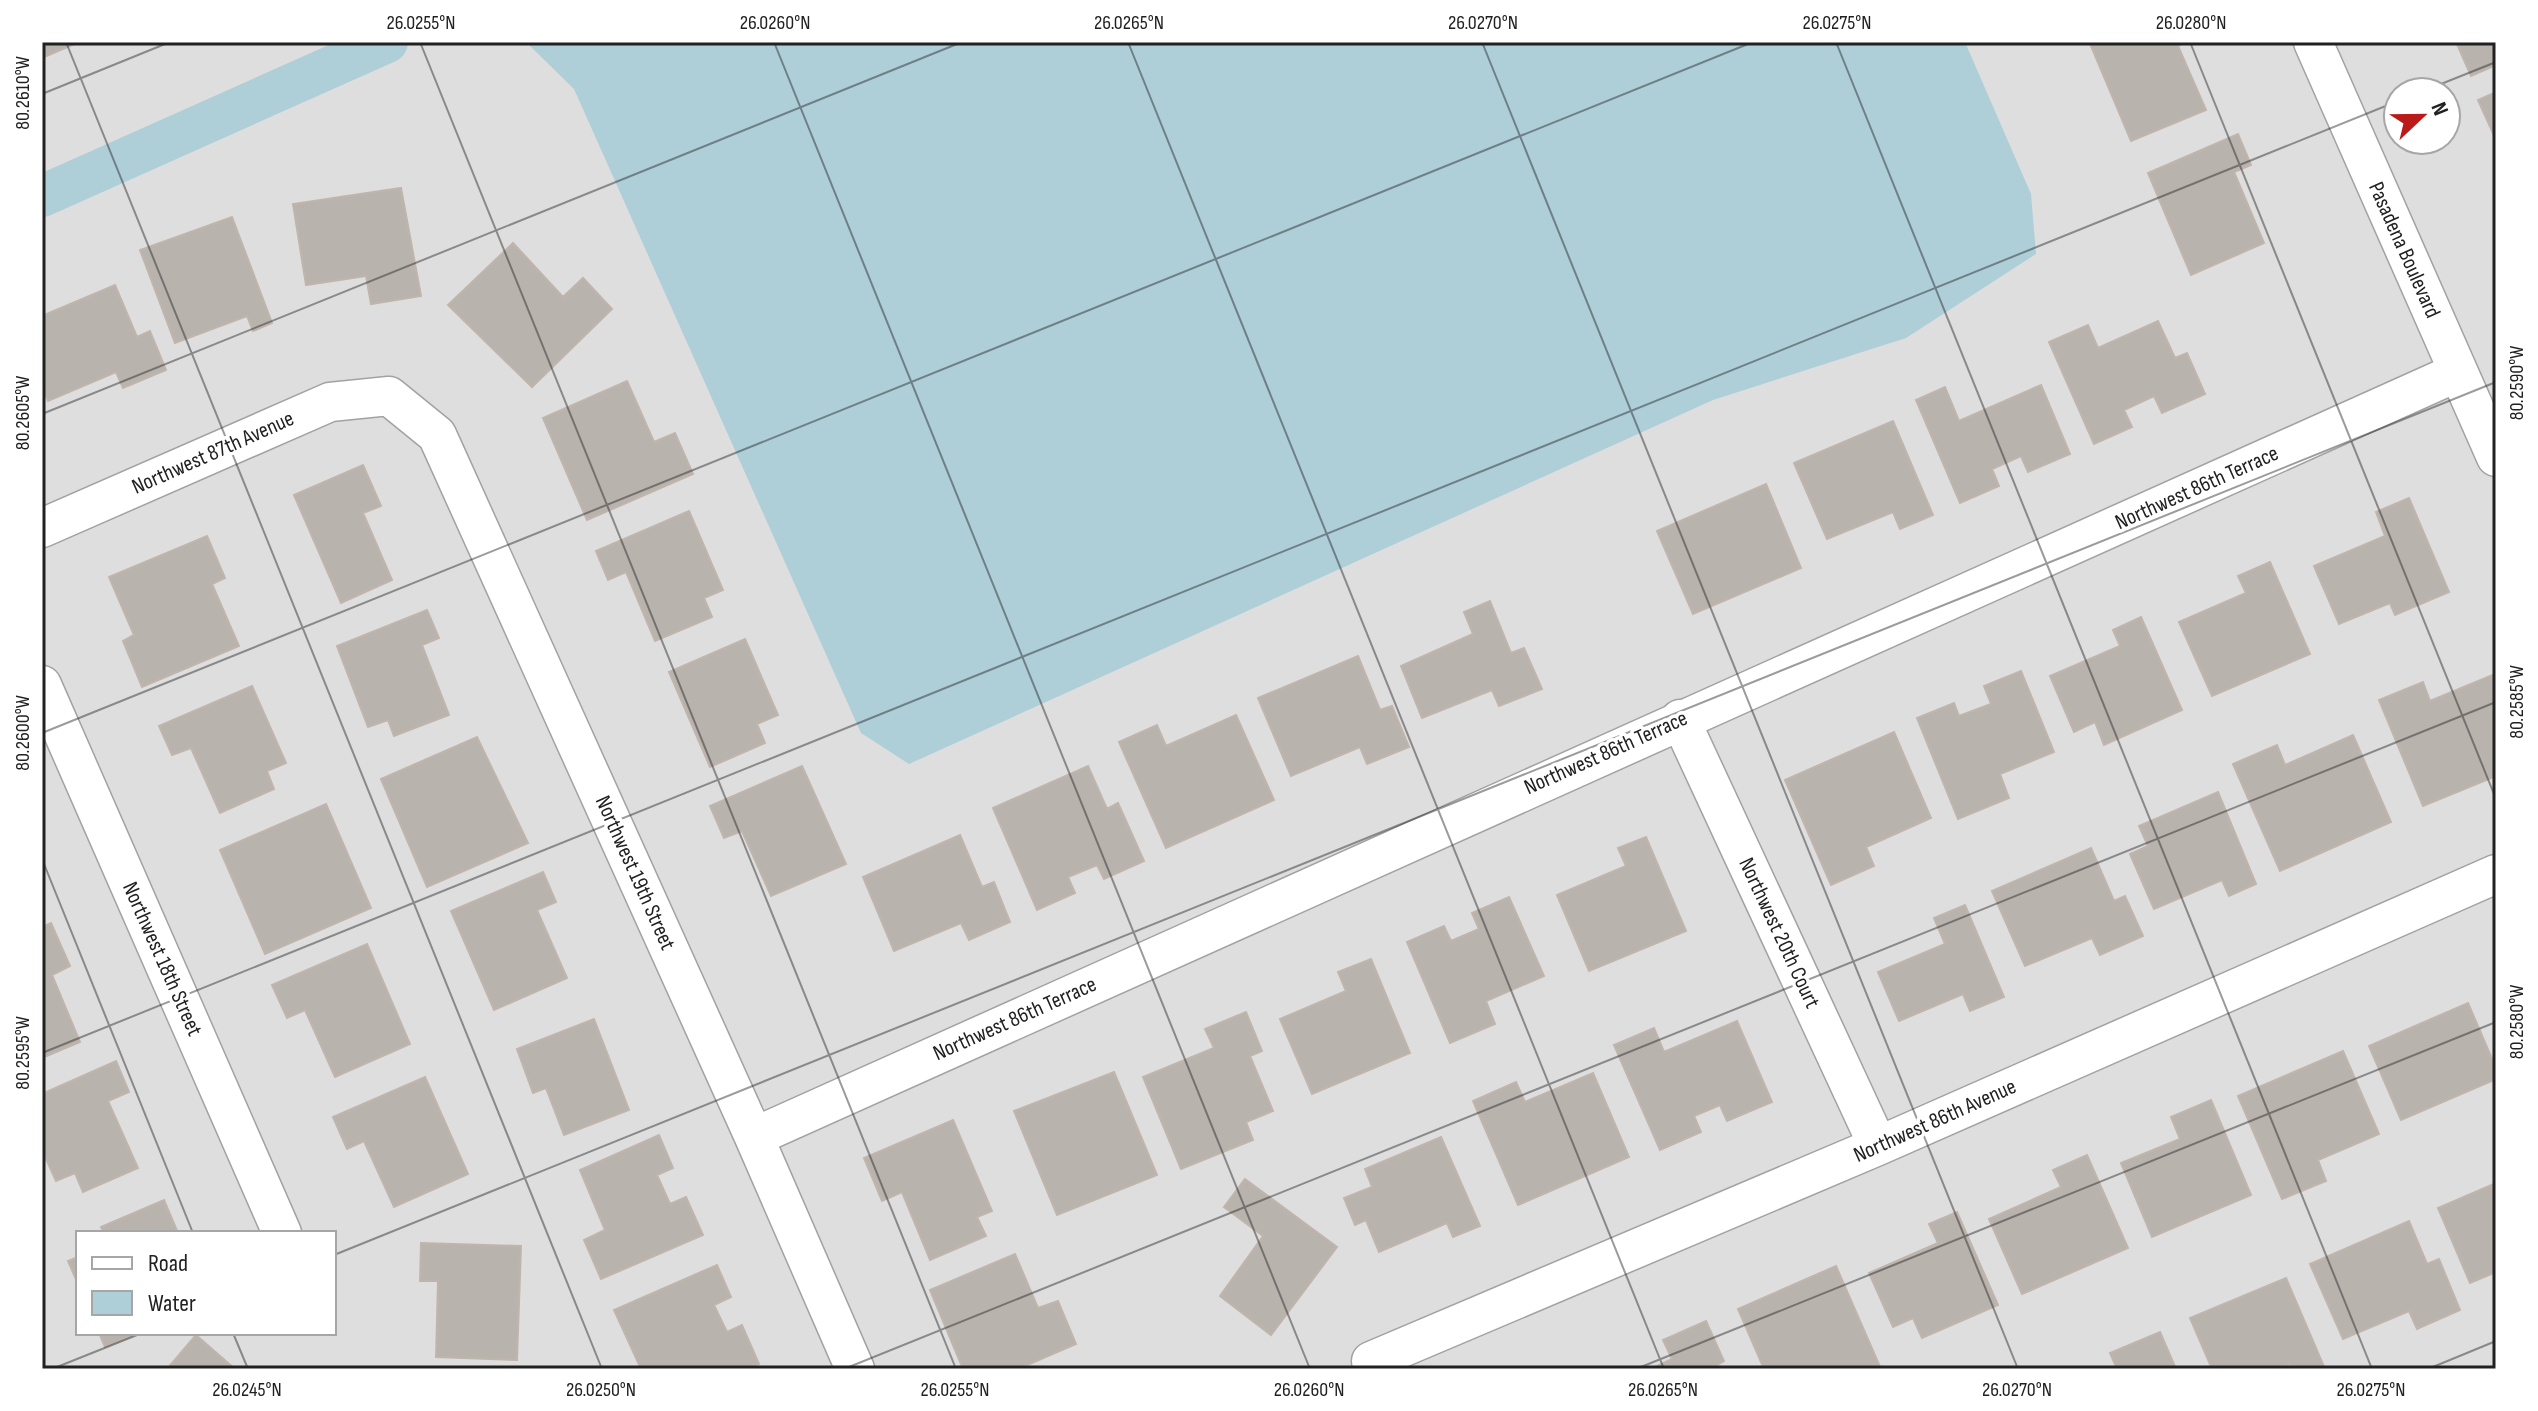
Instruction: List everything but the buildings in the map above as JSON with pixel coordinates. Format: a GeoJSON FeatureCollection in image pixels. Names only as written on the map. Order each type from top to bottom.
{"type":"FeatureCollection","features":[{"type":"Feature","properties":{"kind":"street","name":"Pasadena Boulevard"},"geometry":{"type":"LineString","coordinates":[[2313,42],[2496,457]]}},
{"type":"Feature","properties":{"kind":"street","name":"Northwest 86th Terrace"},"geometry":{"type":"LineString","coordinates":[[754,1137],[2458,372]]}},
{"type":"Feature","properties":{"kind":"street","name":"Northwest 87th Avenue"},"geometry":{"type":"LineString","coordinates":[[42,528],[330,402],[389,396]]}},
{"type":"Feature","properties":{"kind":"street","name":"Northwest 19th Street"},"geometry":{"type":"LineString","coordinates":[[389,396],[437,435],[754,1137],[855,1369]]}},
{"type":"Feature","properties":{"kind":"street","name":"Northwest 18th Street"},"geometry":{"type":"LineString","coordinates":[[42,685],[281,1231]]}},
{"type":"Feature","properties":{"kind":"street","name":"Northwest 20th Court"},"geometry":{"type":"LineString","coordinates":[[1680,719],[1878,1146]]}},
{"type":"Feature","properties":{"kind":"street","name":"Northwest 86th Avenue"},"geometry":{"type":"LineString","coordinates":[[1371,1361],[1878,1146],[2496,874]]}},
{"type":"Feature","properties":{"kind":"shaded area"},"geometry":{"type":"Polygon","coordinates":[[[42,42],[2496,42],[2496,1369],[42,1369],[42,42]]]}},
{"type":"Feature","properties":{"kind":"water"},"geometry":{"type":"Polygon","coordinates":[[[526,42],[1965,42],[2031,194],[2036,254],[1906,338],[1713,400],[909,764],[861,733],[574,89],[526,42]]]}},
{"type":"Feature","properties":{"kind":"waterway"},"geometry":{"type":"LineString","coordinates":[[42,196],[387,42]]}}]}
